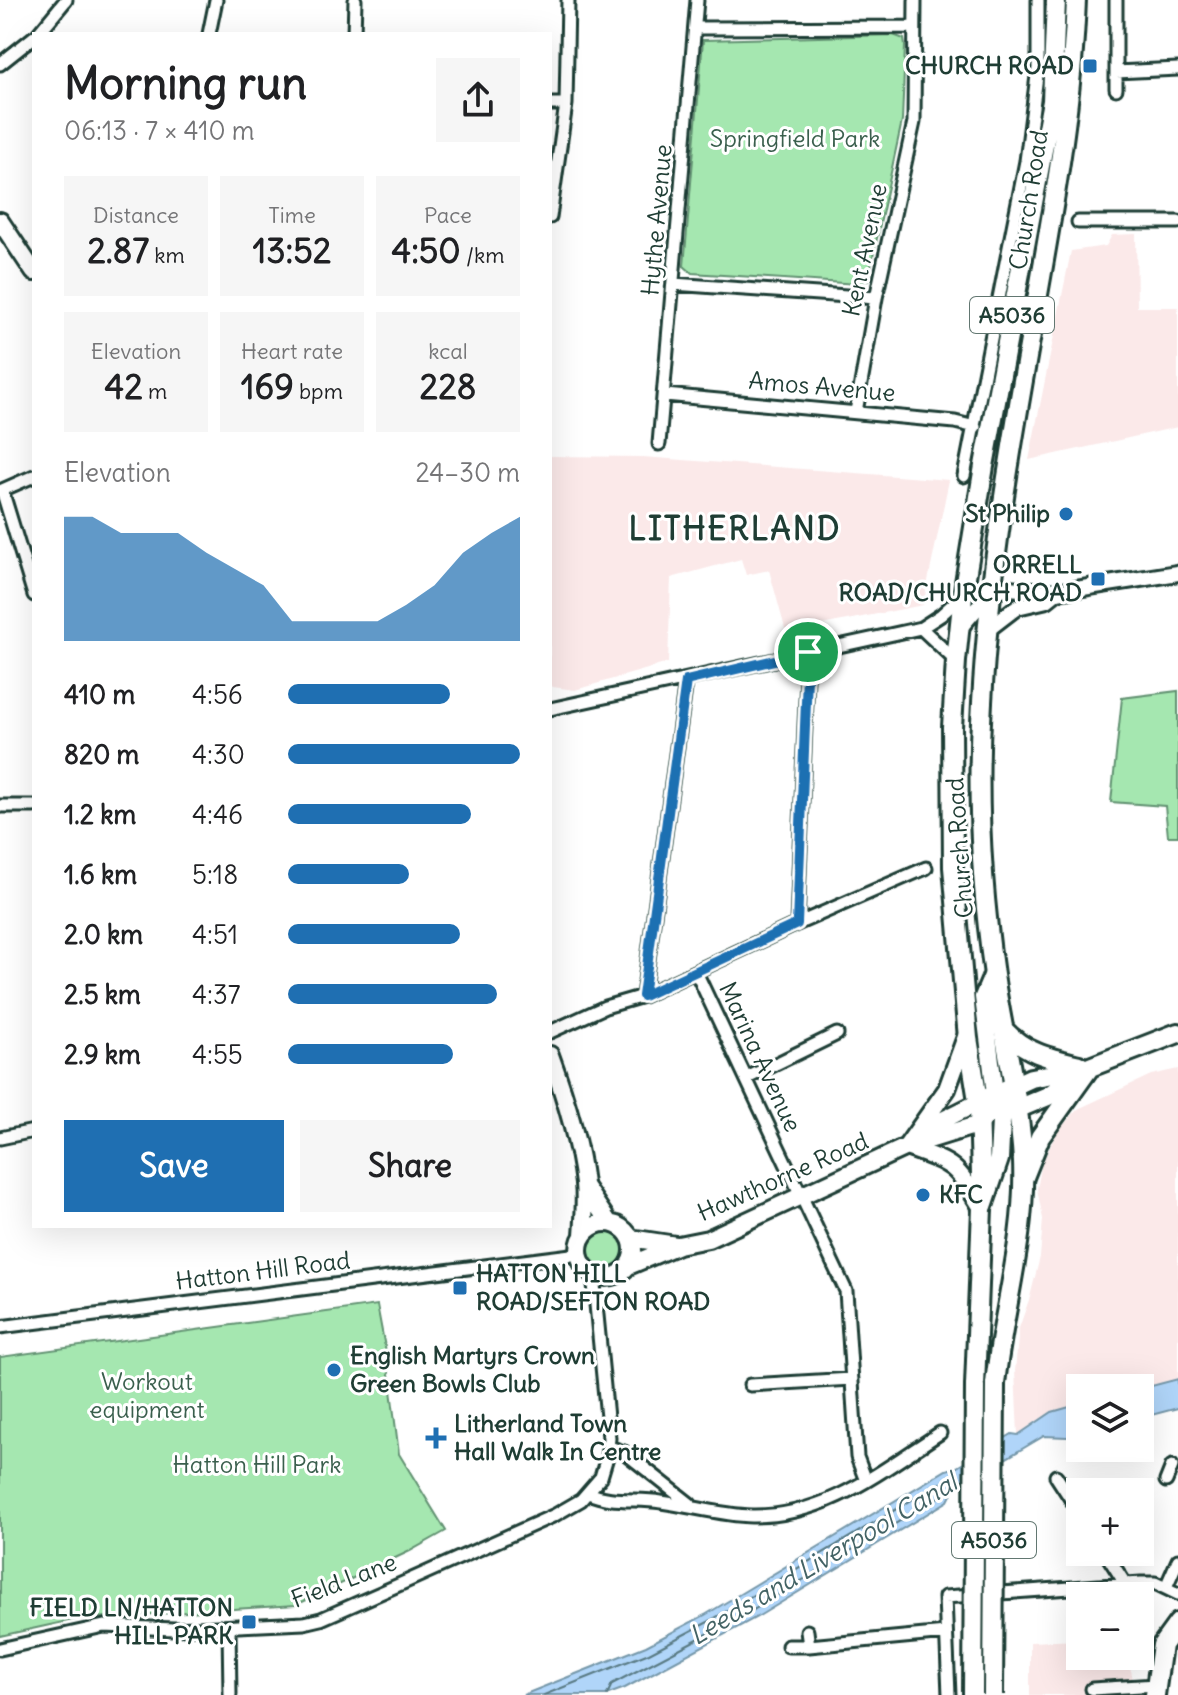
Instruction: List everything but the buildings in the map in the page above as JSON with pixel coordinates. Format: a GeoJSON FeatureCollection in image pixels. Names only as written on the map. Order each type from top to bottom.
{"type":"FeatureCollection","features":[{"type":"Feature","properties":{"kind":"main road","name":"Church Road"},"geometry":{"type":"LineString","coordinates":[[993,1695],[995,1384],[1024,1200],[1023,1180],[1008,1112],[995,1094],[968,1031],[953,867],[952,758],[956,661],[963,595],[1052,101],[1056,0]]}},
{"type":"Feature","properties":{"kind":"main road","name":"Church Road"},"geometry":{"type":"LineString","coordinates":[[973,1695],[975,1386],[982,1208],[980,1124],[995,1094],[1003,1029],[980,828],[979,771],[987,630],[1013,433],[1060,175],[1074,56],[1076,0]]}},
{"type":"Feature","properties":{"kind":"main road"},"geometry":{"type":"LineString","coordinates":[[0,221],[32,269]]}},
{"type":"Feature","properties":{"kind":"main road"},"geometry":{"type":"LineString","coordinates":[[994,971],[983,997],[995,1094]]}},
{"type":"Feature","properties":{"kind":"main road"},"geometry":{"type":"LineString","coordinates":[[1003,1029],[1015,1043],[1029,1051],[1090,1067],[1040,1137],[1023,1180]]}},
{"type":"Feature","properties":{"kind":"main road"},"geometry":{"type":"LineString","coordinates":[[968,1031],[947,1089],[906,1147],[952,1165],[982,1208]]}},
{"type":"Feature","properties":{"kind":"main road","name":"Hawthorne Road"},"geometry":{"type":"LineString","coordinates":[[906,1147],[943,1120],[1031,1078],[1090,1067],[1178,1033]]}},
{"type":"Feature","properties":{"kind":"main road"},"geometry":{"type":"LineString","coordinates":[[552,1060],[562,1088],[585,1187],[579,1254],[593,1274],[608,1278],[623,1272],[628,1266],[633,1253],[630,1238],[621,1228],[609,1223],[585,1187]]}},
{"type":"Feature","properties":{"kind":"main road","name":"Hawthorne Road"},"geometry":{"type":"LineString","coordinates":[[628,1266],[678,1245],[708,1239],[906,1147],[980,1124],[1048,1096],[1090,1067]]}},
{"type":"Feature","properties":{"kind":"main road"},"geometry":{"type":"LineString","coordinates":[[982,1208],[999,1159],[1008,1112]]}},
{"type":"Feature","properties":{"kind":"main road"},"geometry":{"type":"LineString","coordinates":[[583,1235],[594,1226],[609,1223]]}},
{"type":"Feature","properties":{"kind":"main road","name":"Hawthorne Road"},"geometry":{"type":"LineString","coordinates":[[630,1238],[678,1245]]}},
{"type":"Feature","properties":{"kind":"main road"},"geometry":{"type":"LineString","coordinates":[[1156,1690],[1162,1645],[1178,1623]]}},
{"type":"Feature","properties":{"kind":"street"},"geometry":{"type":"LineString","coordinates":[[209,32],[216,0]]}},
{"type":"Feature","properties":{"kind":"street"},"geometry":{"type":"LineString","coordinates":[[354,32],[355,0]]}},
{"type":"Feature","properties":{"kind":"street"},"geometry":{"type":"LineString","coordinates":[[552,203],[566,104],[568,0]]}},
{"type":"Feature","properties":{"kind":"street","name":"Hythe Avenue"},"geometry":{"type":"LineString","coordinates":[[659,444],[697,0]]}},
{"type":"Feature","properties":{"kind":"street","name":"Kent Avenue"},"geometry":{"type":"LineString","coordinates":[[856,412],[876,298],[914,122],[915,0]]}},
{"type":"Feature","properties":{"kind":"street","name":"Church Road"},"geometry":{"type":"LineString","coordinates":[[964,476],[1034,113],[1038,68],[1038,0]]}},
{"type":"Feature","properties":{"kind":"street"},"geometry":{"type":"LineString","coordinates":[[1116,0],[1116,89]]}},
{"type":"Feature","properties":{"kind":"street"},"geometry":{"type":"LineString","coordinates":[[39,32],[65,1]]}},
{"type":"Feature","properties":{"kind":"street"},"geometry":{"type":"LineString","coordinates":[[696,28],[914,27]]}},
{"type":"Feature","properties":{"kind":"street"},"geometry":{"type":"LineString","coordinates":[[0,64],[32,39]]}},
{"type":"Feature","properties":{"kind":"street"},"geometry":{"type":"LineString","coordinates":[[1116,72],[1178,69]]}},
{"type":"Feature","properties":{"kind":"street"},"geometry":{"type":"LineString","coordinates":[[552,104],[566,104]]}},
{"type":"Feature","properties":{"kind":"street"},"geometry":{"type":"LineString","coordinates":[[1078,222],[1178,222]]}},
{"type":"Feature","properties":{"kind":"street"},"geometry":{"type":"LineString","coordinates":[[673,284],[876,298]]}},
{"type":"Feature","properties":{"kind":"street","name":"Amos Avenue"},"geometry":{"type":"LineString","coordinates":[[665,395],[955,422],[975,427]]}},
{"type":"Feature","properties":{"kind":"street"},"geometry":{"type":"LineString","coordinates":[[32,477],[1,490],[32,589]]}},
{"type":"Feature","properties":{"kind":"street"},"geometry":{"type":"LineString","coordinates":[[959,629],[991,592],[1008,588],[1057,592],[1178,573]]}},
{"type":"Feature","properties":{"kind":"street"},"geometry":{"type":"LineString","coordinates":[[987,630],[1017,607],[1047,600],[1057,592]]}},
{"type":"Feature","properties":{"kind":"street"},"geometry":{"type":"LineString","coordinates":[[552,709],[921,628],[963,595]]}},
{"type":"Feature","properties":{"kind":"street"},"geometry":{"type":"LineString","coordinates":[[921,628],[956,661]]}},
{"type":"Feature","properties":{"kind":"street"},"geometry":{"type":"LineString","coordinates":[[797,924],[808,652]]}},
{"type":"Feature","properties":{"kind":"street"},"geometry":{"type":"LineString","coordinates":[[643,996],[686,681]]}},
{"type":"Feature","properties":{"kind":"street"},"geometry":{"type":"LineString","coordinates":[[0,806],[32,806]]}},
{"type":"Feature","properties":{"kind":"street"},"geometry":{"type":"LineString","coordinates":[[552,1031],[605,1007],[643,996],[926,868]]}},
{"type":"Feature","properties":{"kind":"street","name":"Marina Avenue"},"geometry":{"type":"LineString","coordinates":[[696,972],[846,1291],[857,1457],[866,1481]]}},
{"type":"Feature","properties":{"kind":"street"},"geometry":{"type":"LineString","coordinates":[[747,1078],[837,1034]]}},
{"type":"Feature","properties":{"kind":"street"},"geometry":{"type":"LineString","coordinates":[[0,1138],[32,1131]]}},
{"type":"Feature","properties":{"kind":"street","name":"Hatton Hill Road"},"geometry":{"type":"LineString","coordinates":[[0,1327],[579,1254]]}},
{"type":"Feature","properties":{"kind":"street"},"geometry":{"type":"LineString","coordinates":[[593,1274],[609,1447],[601,1477],[589,1493],[603,1499],[641,1499],[754,1516],[782,1512],[828,1503],[940,1433]]}},
{"type":"Feature","properties":{"kind":"street"},"geometry":{"type":"LineString","coordinates":[[750,1385],[852,1379]]}},
{"type":"Feature","properties":{"kind":"street"},"geometry":{"type":"LineString","coordinates":[[609,1447],[624,1452],[673,1493],[698,1508]]}},
{"type":"Feature","properties":{"kind":"street"},"geometry":{"type":"LineString","coordinates":[[1166,1481],[1171,1466]]}},
{"type":"Feature","properties":{"kind":"street"},"geometry":{"type":"LineString","coordinates":[[1056,1476],[1066,1491]]}},
{"type":"Feature","properties":{"kind":"street","name":"Field Lane"},"geometry":{"type":"LineString","coordinates":[[0,1649],[104,1626],[229,1628],[287,1625],[321,1619],[555,1515],[589,1493]]}},
{"type":"Feature","properties":{"kind":"street"},"geometry":{"type":"LineString","coordinates":[[1166,1587],[1178,1560]]}},
{"type":"Feature","properties":{"kind":"street"},"geometry":{"type":"LineString","coordinates":[[1154,1583],[1178,1594]]}},
{"type":"Feature","properties":{"kind":"street"},"geometry":{"type":"LineString","coordinates":[[949,1695],[945,1597],[1066,1589]]}},
{"type":"Feature","properties":{"kind":"street"},"geometry":{"type":"LineString","coordinates":[[229,1628],[230,1695]]}},
{"type":"Feature","properties":{"kind":"street"},"geometry":{"type":"LineString","coordinates":[[807,1631],[809,1646]]}},
{"type":"Feature","properties":{"kind":"street"},"geometry":{"type":"LineString","coordinates":[[788,1646],[946,1633]]}},
{"type":"Feature","properties":{"kind":"street"},"geometry":{"type":"LineString","coordinates":[[1092,1689],[1156,1690]]}},
{"type":"Feature","properties":{"kind":"shaded area"},"geometry":{"type":"Polygon","coordinates":[[[1136,234],[1137,307],[1178,307],[1178,427],[1029,460],[1071,251],[1106,246],[1112,235],[1136,234]]]}},
{"type":"Feature","properties":{"kind":"shaded area"},"geometry":{"type":"Polygon","coordinates":[[[552,456],[643,457],[949,480],[923,605],[786,632],[769,570],[746,575],[741,559],[671,578],[668,663],[575,690],[553,687],[552,456]]]}},
{"type":"Feature","properties":{"kind":"shaded area"},"geometry":{"type":"Polygon","coordinates":[[[1178,1069],[1178,1379],[1154,1385],[1154,1374],[1066,1374],[1066,1408],[1052,1412],[1018,1435],[1015,1371],[1019,1328],[1040,1257],[1043,1219],[1037,1189],[1042,1163],[1057,1132],[1078,1109],[1151,1075],[1178,1069]]]}},
{"type":"Feature","properties":{"kind":"shaded area"},"geometry":{"type":"Polygon","coordinates":[[[1066,1641],[1066,1670],[1131,1670],[1136,1695],[1030,1695],[1030,1642],[1066,1641]]]}},
{"type":"Feature","properties":{"kind":"green space","name":"Springfield Park"},"geometry":{"type":"Polygon","coordinates":[[[893,35],[904,39],[905,46],[902,121],[868,280],[858,284],[692,273],[684,266],[703,40],[893,35]]]}},
{"type":"Feature","properties":{"kind":"green space"},"geometry":{"type":"Polygon","coordinates":[[[1178,691],[1178,836],[1168,836],[1165,806],[1111,802],[1122,698],[1178,691]]]}},
{"type":"Feature","properties":{"kind":"green space"},"geometry":{"type":"Polygon","coordinates":[[[606,1231],[619,1237],[625,1250],[619,1263],[606,1269],[593,1263],[587,1250],[593,1237],[606,1231]]]}},
{"type":"Feature","properties":{"kind":"green space","name":"Hatton Hill Park"},"geometry":{"type":"Polygon","coordinates":[[[377,1305],[399,1454],[446,1531],[296,1605],[77,1619],[0,1636],[0,1357],[377,1305]]]}},
{"type":"Feature","properties":{"kind":"water"},"geometry":{"type":"Polygon","coordinates":[[[1178,1379],[1178,1408],[1154,1414],[1154,1385],[1178,1379]]]}},
{"type":"Feature","properties":{"kind":"water","name":"Leeds and Liverpool Canal"},"geometry":{"type":"Polygon","coordinates":[[[1066,1408],[1066,1437],[1044,1436],[954,1489],[948,1501],[759,1616],[625,1688],[606,1695],[523,1695],[646,1646],[705,1615],[946,1470],[957,1467],[1012,1434],[1018,1435],[1052,1412],[1066,1408]]]}},
{"type":"Feature","properties":{"kind":"place","name":"CHURCH ROAD"},"geometry":{"type":"Point","coordinates":[1090,66]}},
{"type":"Feature","properties":{"kind":"place","name":"St Philip"},"geometry":{"type":"Point","coordinates":[1066,514]}},
{"type":"Feature","properties":{"kind":"place","name":"ORRELL ROAD/CHURCH ROAD"},"geometry":{"type":"Point","coordinates":[1098,579]}},
{"type":"Feature","properties":{"kind":"place","name":"KFC"},"geometry":{"type":"Point","coordinates":[923,1195]}},
{"type":"Feature","properties":{"kind":"place","name":"HATTON HILL ROAD/SEFTON ROAD"},"geometry":{"type":"Point","coordinates":[460,1288]}},
{"type":"Feature","properties":{"kind":"place","name":"English Martyrs Crown Green Bowls Club"},"geometry":{"type":"Point","coordinates":[334,1370]}},
{"type":"Feature","properties":{"kind":"place","name":"Litherland Town Hall Walk In Centre"},"geometry":{"type":"Point","coordinates":[436,1438]}},
{"type":"Feature","properties":{"kind":"place","name":"FIELD LN/HATTON HILL PARK"},"geometry":{"type":"Point","coordinates":[249,1622]}},
{"type":"Feature","properties":{"kind":"district","name":"LITHERLAND"},"geometry":{"type":"Point","coordinates":[735,529]}},
{"type":"Feature","properties":{"kind":"route"},"geometry":{"type":"LineString","coordinates":[[808,652],[797,924],[643,996],[686,681],[808,652]]}},
{"type":"Feature","properties":{"kind":"park label","name":"Workout equipment"},"geometry":{"type":"Point","coordinates":[147,1396]}}]}
